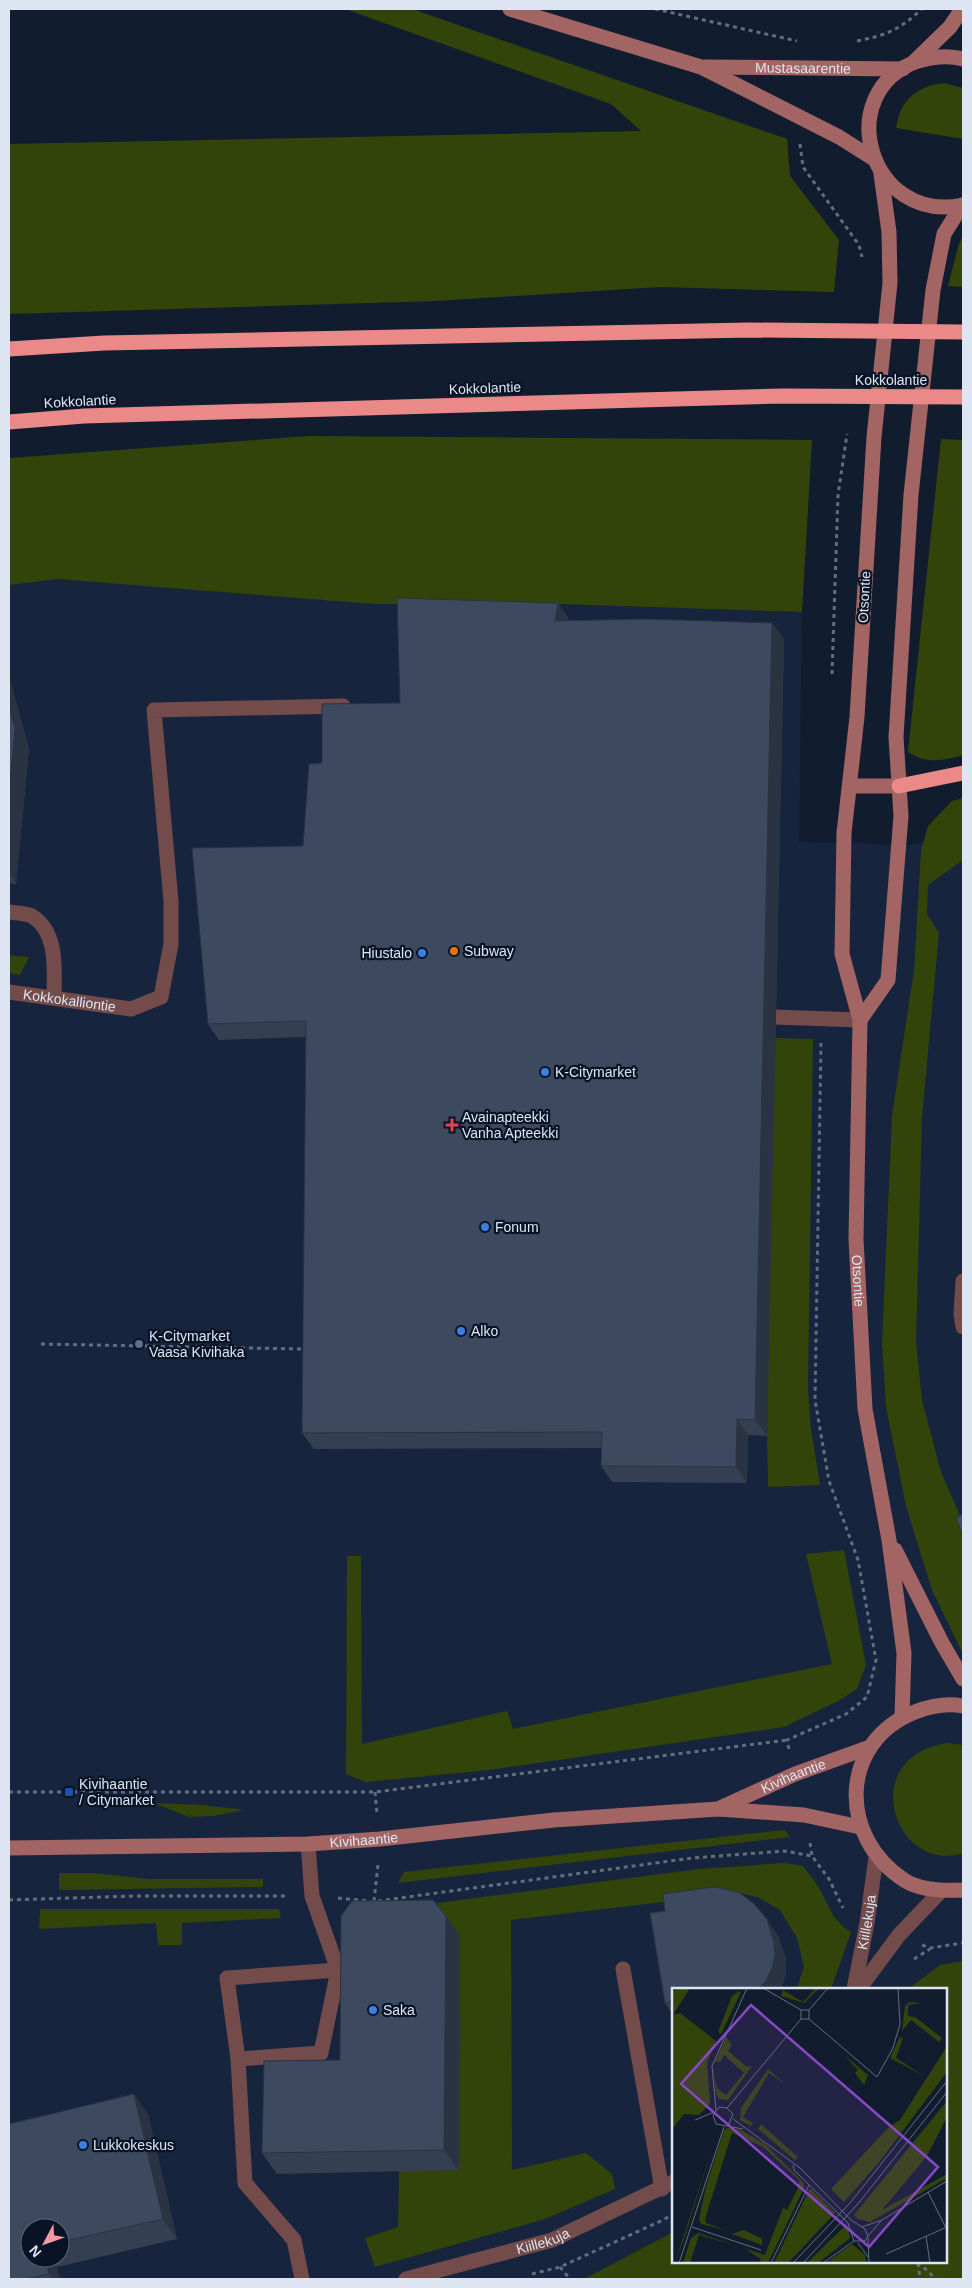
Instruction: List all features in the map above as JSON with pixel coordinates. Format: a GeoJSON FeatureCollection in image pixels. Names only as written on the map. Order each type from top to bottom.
{"type":"FeatureCollection","features":[{"type":"Feature","properties":{"kind":"highway"},"geometry":{"type":"LineString","coordinates":[[9,349],[114,342],[750,330],[963,332]]}},
{"type":"Feature","properties":{"kind":"highway","name":"Kokkolantie"},"geometry":{"type":"LineString","coordinates":[[9,422],[84,416],[783,396],[963,397]]}},
{"type":"Feature","properties":{"kind":"highway"},"geometry":{"type":"LineString","coordinates":[[899,786],[963,773]]}},
{"type":"Feature","properties":{"kind":"main road","name":"Mustasaarentie"},"geometry":{"type":"LineString","coordinates":[[510,9],[702,67],[839,137],[874,159]]}},
{"type":"Feature","properties":{"kind":"main road"},"geometry":{"type":"LineString","coordinates":[[962,9],[950,27],[882,89],[872,109],[868,131],[874,159],[881,174],[890,186],[916,202],[931,206],[962,205]]}},
{"type":"Feature","properties":{"kind":"main road"},"geometry":{"type":"LineString","coordinates":[[907,66],[928,58],[963,59]]}},
{"type":"Feature","properties":{"kind":"main road","name":"Mustasaarentie"},"geometry":{"type":"LineString","coordinates":[[702,67],[907,66]]}},
{"type":"Feature","properties":{"kind":"main road","name":"Otsontie"},"geometry":{"type":"LineString","coordinates":[[881,174],[889,232],[890,283],[874,438],[857,717],[844,833],[842,954],[860,1020],[856,1239],[865,1409],[889,1540],[904,1653],[902,1717]]}},
{"type":"Feature","properties":{"kind":"main road"},"geometry":{"type":"LineString","coordinates":[[860,1020],[888,980],[901,816],[896,737],[911,495],[932,290],[944,234],[962,205]]}},
{"type":"Feature","properties":{"kind":"main road"},"geometry":{"type":"LineString","coordinates":[[850,786],[899,786]]}},
{"type":"Feature","properties":{"kind":"main road","name":"Otsontie"},"geometry":{"type":"LineString","coordinates":[[889,1540],[942,1643],[963,1679]]}},
{"type":"Feature","properties":{"kind":"main road"},"geometry":{"type":"LineString","coordinates":[[963,1706],[955,1704],[928,1706],[902,1717],[884,1730],[870,1748],[859,1772],[856,1800],[860,1827],[876,1857],[905,1881],[941,1891],[963,1890]]}},
{"type":"Feature","properties":{"kind":"main road","name":"Kivihaantie"},"geometry":{"type":"LineString","coordinates":[[718,1809],[795,1774],[870,1748]]}},
{"type":"Feature","properties":{"kind":"main road","name":"Kivihaantie"},"geometry":{"type":"LineString","coordinates":[[9,1848],[308,1844],[380,1839],[554,1820],[718,1809],[804,1815],[860,1827]]}},
{"type":"Feature","properties":{"kind":"street","name":"Kokkokalliontie"},"geometry":{"type":"LineString","coordinates":[[9,992],[131,1009],[161,997],[171,944],[171,902],[154,710],[356,705]]}},
{"type":"Feature","properties":{"kind":"street"},"geometry":{"type":"LineString","coordinates":[[9,912],[31,915],[46,930],[54,952],[54,998]]}},
{"type":"Feature","properties":{"kind":"street"},"geometry":{"type":"LineString","coordinates":[[774,1017],[860,1020]]}},
{"type":"Feature","properties":{"kind":"street"},"geometry":{"type":"LineString","coordinates":[[963,1281],[961,1314],[963,1327]]}},
{"type":"Feature","properties":{"kind":"street"},"geometry":{"type":"LineString","coordinates":[[238,2059],[321,2053],[338,1970],[312,1896],[308,1844]]}},
{"type":"Feature","properties":{"kind":"street","name":"Kiillekuja"},"geometry":{"type":"LineString","coordinates":[[854,1988],[867,1923],[876,1857]]}},
{"type":"Feature","properties":{"kind":"street","name":"Kiillekuja"},"geometry":{"type":"LineString","coordinates":[[860,1988],[899,1935],[941,1891]]}},
{"type":"Feature","properties":{"kind":"street"},"geometry":{"type":"LineString","coordinates":[[623,1969],[668,2186]]}},
{"type":"Feature","properties":{"kind":"street"},"geometry":{"type":"LineString","coordinates":[[302,2279],[294,2240],[245,2183],[238,2059],[227,1978],[338,1970]]}},
{"type":"Feature","properties":{"kind":"street","name":"Kiillekuja"},"geometry":{"type":"LineString","coordinates":[[406,2279],[552,2240],[668,2186]]}},
{"type":"Feature","properties":{"kind":"path"},"geometry":{"type":"LineString","coordinates":[[656,9],[803,42]]}},
{"type":"Feature","properties":{"kind":"path"},"geometry":{"type":"LineString","coordinates":[[851,43],[886,35],[908,22],[922,9]]}},
{"type":"Feature","properties":{"kind":"path"},"geometry":{"type":"LineString","coordinates":[[41,1344],[302,1349]]}},
{"type":"Feature","properties":{"kind":"path"},"geometry":{"type":"LineString","coordinates":[[9,1792],[375,1792],[787,1740]]}},
{"type":"Feature","properties":{"kind":"path"},"geometry":{"type":"LineString","coordinates":[[9,1900],[136,1896],[312,1896],[374,1901],[692,1858],[785,1851],[812,1856],[829,1879],[840,1905],[846,1913],[867,1923]]}},
{"type":"Feature","properties":{"kind":"path"},"geometry":{"type":"LineString","coordinates":[[899,1935],[930,1948],[963,1943]]}},
{"type":"Feature","properties":{"kind":"path"},"geometry":{"type":"LineString","coordinates":[[918,2263],[920,2279]]}},
{"type":"Feature","properties":{"kind":"path"},"geometry":{"type":"LineString","coordinates":[[919,2263],[936,2279]]}},
{"type":"Feature","properties":{"kind":"path"},"geometry":{"type":"LineString","coordinates":[[560,2267],[570,2279]]}},
{"type":"Feature","properties":{"kind":"shaded area"},"geometry":{"type":"Polygon","coordinates":[[[57,579],[557,604],[802,612],[799,842],[912,845],[963,830],[963,1961],[940,1965],[909,1988],[672,1988],[672,2233],[584,2279],[9,2279],[9,585],[57,579]]]}},
{"type":"Feature","properties":{"kind":"green space"},"geometry":{"type":"Polygon","coordinates":[[[345,9],[412,9],[787,139],[790,176],[839,240],[834,292],[660,287],[435,301],[9,314],[9,144],[641,131],[611,104],[345,9]]]}},
{"type":"Feature","properties":{"kind":"green space"},"geometry":{"type":"Polygon","coordinates":[[[944,83],[963,88],[963,139],[896,128],[901,110],[911,96],[926,87],[944,83]]]}},
{"type":"Feature","properties":{"kind":"green space"},"geometry":{"type":"Polygon","coordinates":[[[963,237],[963,287],[948,286],[959,243],[963,237]]]}},
{"type":"Feature","properties":{"kind":"green space"},"geometry":{"type":"Polygon","coordinates":[[[309,436],[812,440],[802,612],[557,604],[374,604],[57,579],[9,585],[9,458],[309,436]]]}},
{"type":"Feature","properties":{"kind":"green space"},"geometry":{"type":"Polygon","coordinates":[[[941,439],[963,440],[963,755],[948,759],[928,760],[908,752],[941,439]]]}},
{"type":"Feature","properties":{"kind":"green space"},"geometry":{"type":"Polygon","coordinates":[[[963,798],[963,860],[928,885],[927,914],[939,933],[922,1117],[916,1342],[922,1400],[941,1472],[963,1523],[963,1654],[932,1590],[906,1506],[886,1407],[882,1343],[892,1116],[914,970],[921,851],[928,826],[952,801],[963,798]]]}},
{"type":"Feature","properties":{"kind":"green space"},"geometry":{"type":"Polygon","coordinates":[[[9,955],[29,957],[20,975],[9,973],[9,955]]]}},
{"type":"Feature","properties":{"kind":"green space"},"geometry":{"type":"Polygon","coordinates":[[[774,1038],[813,1039],[808,1389],[811,1429],[820,1485],[768,1487],[767,1436],[774,1038]]]}},
{"type":"Feature","properties":{"kind":"green space"},"geometry":{"type":"Polygon","coordinates":[[[844,1550],[866,1665],[857,1689],[838,1701],[784,1727],[489,1770],[366,1782],[346,1774],[347,1556],[361,1556],[362,1744],[507,1711],[513,1729],[832,1664],[806,1554],[844,1550]]]}},
{"type":"Feature","properties":{"kind":"green space"},"geometry":{"type":"Polygon","coordinates":[[[947,1743],[963,1745],[963,1853],[939,1855],[919,1848],[904,1832],[895,1812],[894,1790],[901,1770],[918,1753],[947,1743]]]}},
{"type":"Feature","properties":{"kind":"green space"},"geometry":{"type":"Polygon","coordinates":[[[154,1803],[203,1805],[244,1810],[214,1816],[189,1817],[154,1803]]]}},
{"type":"Feature","properties":{"kind":"green space"},"geometry":{"type":"Polygon","coordinates":[[[785,1830],[790,1837],[398,1883],[404,1872],[785,1830]]]}},
{"type":"Feature","properties":{"kind":"green space"},"geometry":{"type":"Polygon","coordinates":[[[785,1863],[803,1866],[815,1882],[838,1922],[851,1932],[831,1988],[797,1988],[804,1966],[797,1938],[780,1910],[757,1897],[739,1893],[511,1920],[512,2170],[586,2153],[612,2174],[615,2189],[545,2219],[375,2267],[365,2238],[398,2227],[399,2171],[422,1905],[699,1869],[785,1863]]]}},
{"type":"Feature","properties":{"kind":"green space"},"geometry":{"type":"Polygon","coordinates":[[[59,1873],[95,1873],[148,1879],[263,1879],[263,1887],[59,1890],[59,1873]]]}},
{"type":"Feature","properties":{"kind":"green space"},"geometry":{"type":"Polygon","coordinates":[[[40,1909],[279,1909],[281,1918],[182,1923],[182,1945],[158,1945],[156,1923],[39,1929],[40,1909]]]}},
{"type":"Feature","properties":{"kind":"green space"},"geometry":{"type":"Polygon","coordinates":[[[963,1961],[963,2279],[584,2279],[672,2233],[672,2263],[947,2263],[947,1988],[909,1988],[940,1965],[963,1961]]]}},
{"type":"Feature","properties":{"kind":"building","name":"K-Citymarket"},"geometry":{"type":"Polygon","coordinates":[[[397,598],[558,603],[555,621],[645,619],[772,623],[755,1420],[737,1419],[736,1467],[601,1466],[602,1432],[302,1433],[306,1021],[208,1024],[192,848],[303,846],[309,764],[322,763],[322,704],[400,703],[397,598]]]}},
{"type":"Feature","properties":{"kind":"building"},"geometry":{"type":"Polygon","coordinates":[[[9,706],[15,729],[9,792],[9,706]]]}},
{"type":"Feature","properties":{"kind":"building"},"geometry":{"type":"Polygon","coordinates":[[[963,1514],[963,1535],[956,1518],[963,1514]]]}},
{"type":"Feature","properties":{"kind":"building"},"geometry":{"type":"Polygon","coordinates":[[[713,1887],[740,1893],[753,1903],[767,1919],[774,1943],[775,1956],[766,1981],[759,1988],[672,1988],[672,2001],[665,2003],[650,1913],[665,1911],[663,1894],[713,1887]]]}},
{"type":"Feature","properties":{"kind":"building"},"geometry":{"type":"Polygon","coordinates":[[[433,1900],[446,1916],[444,2150],[262,2153],[264,2061],[340,2060],[341,1916],[352,1901],[433,1900]]]}},
{"type":"Feature","properties":{"kind":"building"},"geometry":{"type":"Polygon","coordinates":[[[134,2094],[163,2219],[70,2240],[70,2218],[20,2218],[20,2268],[48,2268],[49,2274],[25,2279],[9,2279],[9,2124],[134,2094]]]}},
{"type":"Feature","properties":{"kind":"place","name":"Subway"},"geometry":{"type":"Point","coordinates":[454,951]}},
{"type":"Feature","properties":{"kind":"place","name":"Hiustalo"},"geometry":{"type":"Point","coordinates":[422,953]}},
{"type":"Feature","properties":{"kind":"place","name":"K-Citymarket"},"geometry":{"type":"Point","coordinates":[545,1072]}},
{"type":"Feature","properties":{"kind":"place","name":"Avainapteekki Vanha Apteekki"},"geometry":{"type":"Point","coordinates":[452,1125]}},
{"type":"Feature","properties":{"kind":"place","name":"Fonum"},"geometry":{"type":"Point","coordinates":[485,1227]}},
{"type":"Feature","properties":{"kind":"place","name":"Alko"},"geometry":{"type":"Point","coordinates":[461,1331]}},
{"type":"Feature","properties":{"kind":"place","name":"K-Citymarket Vaasa Kivihaka"},"geometry":{"type":"Point","coordinates":[139,1344]}},
{"type":"Feature","properties":{"kind":"place","name":"Kivihaantie / Citymarket"},"geometry":{"type":"Point","coordinates":[69,1792]}},
{"type":"Feature","properties":{"kind":"place","name":"Saka"},"geometry":{"type":"Point","coordinates":[373,2010]}},
{"type":"Feature","properties":{"kind":"place","name":"Lukkokeskus"},"geometry":{"type":"Point","coordinates":[83,2145]}}]}
